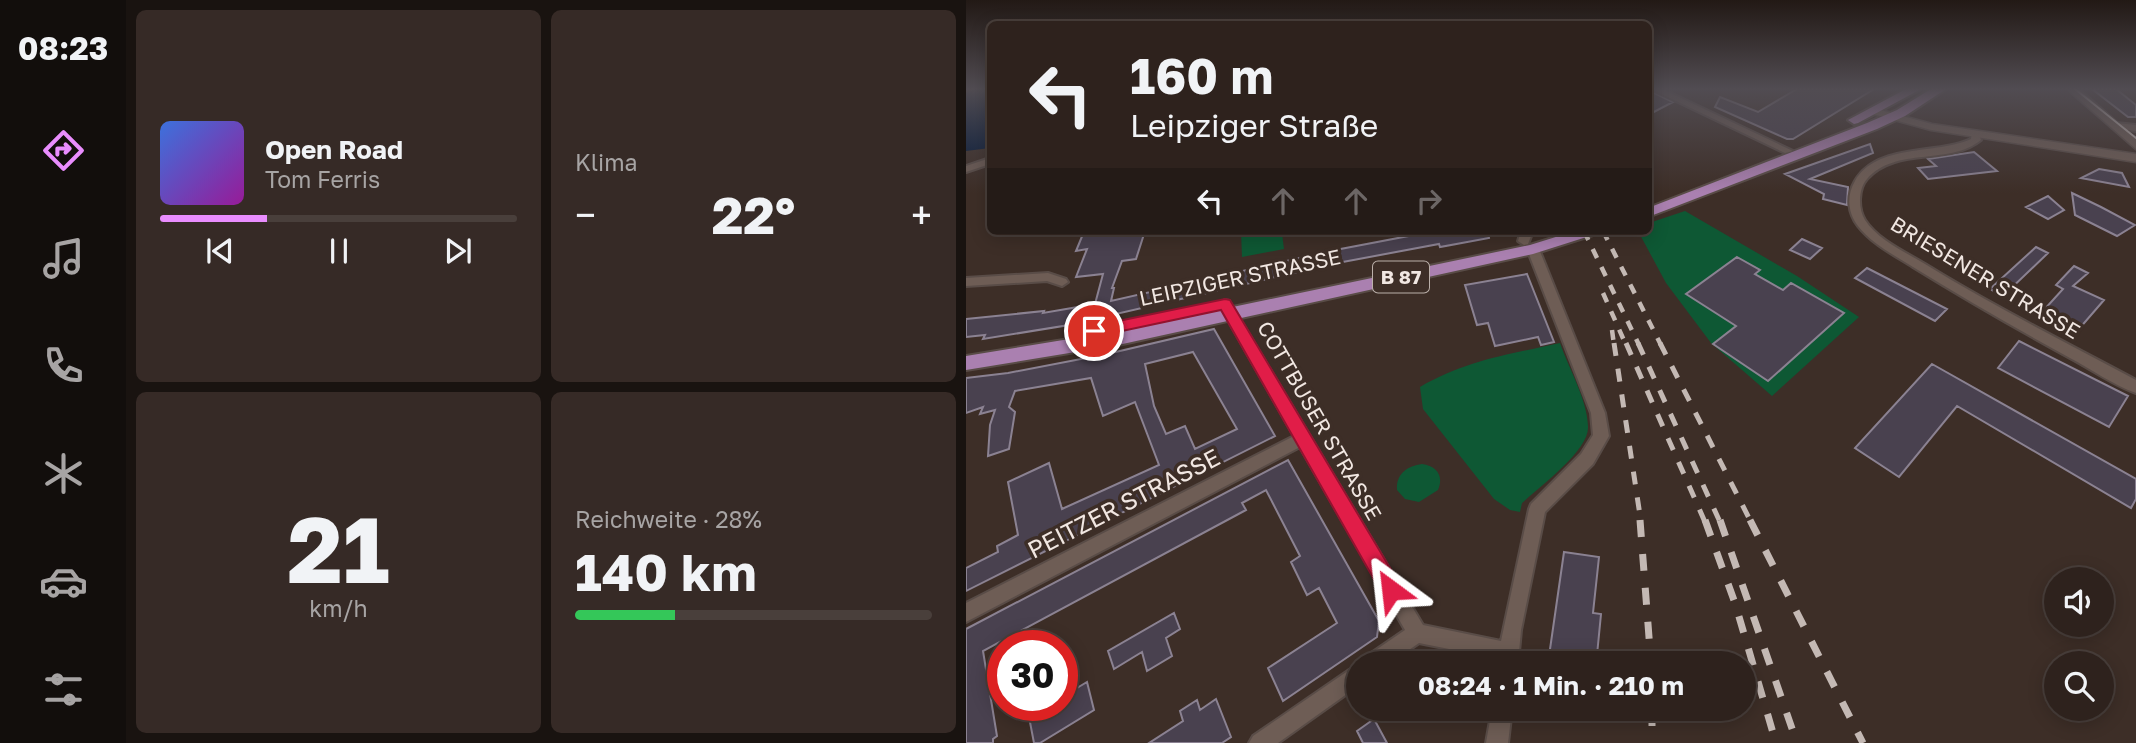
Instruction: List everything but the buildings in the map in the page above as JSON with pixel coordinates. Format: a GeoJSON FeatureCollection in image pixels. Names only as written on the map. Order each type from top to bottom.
{"type":"FeatureCollection","features":[{"type":"Feature","properties":{"kind":"main road"},"geometry":{"type":"LineString","coordinates":[[1652,203],[1788,151],[1846,124]]}},
{"type":"Feature","properties":{"kind":"main road"},"geometry":{"type":"LineString","coordinates":[[1652,211],[1874,124]]}},
{"type":"Feature","properties":{"kind":"main road","name":"LEIPZIGER STRASSE"},"geometry":{"type":"LineString","coordinates":[[966,363],[1049,351],[1549,235]]}},
{"type":"Feature","properties":{"kind":"main road","name":"LEIPZIGER STRASSE"},"geometry":{"type":"LineString","coordinates":[[1528,241],[1566,235]]}},
{"type":"Feature","properties":{"kind":"main road","name":"LEIPZIGER STRASSE"},"geometry":{"type":"LineString","coordinates":[[966,352],[1228,309]]}},
{"type":"Feature","properties":{"kind":"street"},"geometry":{"type":"LineString","coordinates":[[1729,124],[1788,151]]}},
{"type":"Feature","properties":{"kind":"street"},"geometry":{"type":"LineString","coordinates":[[1932,124],[1975,134],[2136,158]]}},
{"type":"Feature","properties":{"kind":"street"},"geometry":{"type":"LineString","coordinates":[[1937,124],[2001,137]]}},
{"type":"Feature","properties":{"kind":"street"},"geometry":{"type":"LineString","coordinates":[[2111,153],[2136,145],[2129,128]]}},
{"type":"Feature","properties":{"kind":"street","name":"BRIESENER STRASSE"},"geometry":{"type":"LineString","coordinates":[[1975,134],[1976,140],[1965,146],[1905,155],[1870,170],[1860,181],[1854,197],[1858,217],[1881,240],[1923,268],[2136,387]]}},
{"type":"Feature","properties":{"kind":"street"},"geometry":{"type":"LineString","coordinates":[[966,169],[987,162]]}},
{"type":"Feature","properties":{"kind":"street"},"geometry":{"type":"LineString","coordinates":[[1510,651],[1537,509],[1587,459],[1601,436],[1598,412],[1528,241]]}},
{"type":"Feature","properties":{"kind":"street"},"geometry":{"type":"LineString","coordinates":[[966,282],[1048,277],[1062,282]]}},
{"type":"Feature","properties":{"kind":"street","name":"COTTBUSER STRASSE"},"geometry":{"type":"LineString","coordinates":[[1228,309],[1416,633]]}},
{"type":"Feature","properties":{"kind":"street","name":"PEITZER STRASSE"},"geometry":{"type":"LineString","coordinates":[[966,613],[1304,438]]}},
{"type":"Feature","properties":{"kind":"street"},"geometry":{"type":"LineString","coordinates":[[1391,651],[1416,633],[1486,651]]}},
{"type":"Feature","properties":{"kind":"street"},"geometry":{"type":"LineString","coordinates":[[1259,743],[1346,682]]}},
{"type":"Feature","properties":{"kind":"street"},"geometry":{"type":"LineString","coordinates":[[1497,743],[1500,721]]}},
{"type":"Feature","properties":{"kind":"green space"},"geometry":{"type":"Polygon","coordinates":[[[1685,211],[1797,276],[1859,317],[1772,396],[1711,343],[1666,283],[1640,235],[1652,235],[1652,222],[1685,211]]]}},
{"type":"Feature","properties":{"kind":"green space"},"geometry":{"type":"Polygon","coordinates":[[[1241,235],[1282,235],[1284,249],[1242,257],[1241,235]]]}},
{"type":"Feature","properties":{"kind":"green space"},"geometry":{"type":"Polygon","coordinates":[[[1560,343],[1584,405],[1588,426],[1586,436],[1572,457],[1522,503],[1520,512],[1510,510],[1494,499],[1423,409],[1420,387],[1471,364],[1560,343]]]}},
{"type":"Feature","properties":{"kind":"green space"},"geometry":{"type":"Polygon","coordinates":[[[1422,464],[1438,472],[1438,490],[1419,502],[1405,499],[1397,490],[1398,479],[1407,469],[1422,464]]]}},
{"type":"Feature","properties":{"kind":"water"},"geometry":{"type":"Polygon","coordinates":[[[966,124],[987,124],[987,148],[966,151],[966,124]]]}},
{"type":"Feature","properties":{"kind":"tram line"},"geometry":{"type":"LineString","coordinates":[[2118,124],[2136,138]]}},
{"type":"Feature","properties":{"kind":"railway"},"geometry":{"type":"LineString","coordinates":[[1586,235],[1639,345]]}},
{"type":"Feature","properties":{"kind":"railway"},"geometry":{"type":"LineString","coordinates":[[1605,235],[1661,345]]}},
{"type":"Feature","properties":{"kind":"railway"},"geometry":{"type":"LineString","coordinates":[[1603,293],[1626,345]]}},
{"type":"Feature","properties":{"kind":"railway"},"geometry":{"type":"LineString","coordinates":[[1612,330],[1614,345]]}},
{"type":"Feature","properties":{"kind":"railway"},"geometry":{"type":"LineString","coordinates":[[1614,343],[1641,522]]}},
{"type":"Feature","properties":{"kind":"railway"},"geometry":{"type":"LineString","coordinates":[[1626,343],[1705,522]]}},
{"type":"Feature","properties":{"kind":"railway"},"geometry":{"type":"LineString","coordinates":[[1638,343],[1720,522]]}},
{"type":"Feature","properties":{"kind":"railway"},"geometry":{"type":"LineString","coordinates":[[1660,343],[1751,522]]}},
{"type":"Feature","properties":{"kind":"railway"},"geometry":{"type":"LineString","coordinates":[[1640,520],[1650,651]]}},
{"type":"Feature","properties":{"kind":"railway"},"geometry":{"type":"LineString","coordinates":[[1705,520],[1735,603],[1776,743]]}},
{"type":"Feature","properties":{"kind":"railway"},"geometry":{"type":"LineString","coordinates":[[1720,520],[1797,743]]}},
{"type":"Feature","properties":{"kind":"railway"},"geometry":{"type":"LineString","coordinates":[[1750,520],[1863,743]]}},
{"type":"Feature","properties":{"kind":"railway"},"geometry":{"type":"LineString","coordinates":[[1652,721],[1652,743]]}},
{"type":"Feature","properties":{"kind":"route"},"geometry":{"type":"LineString","coordinates":[[1094,331],[1225,304],[1391,590]]}}]}
